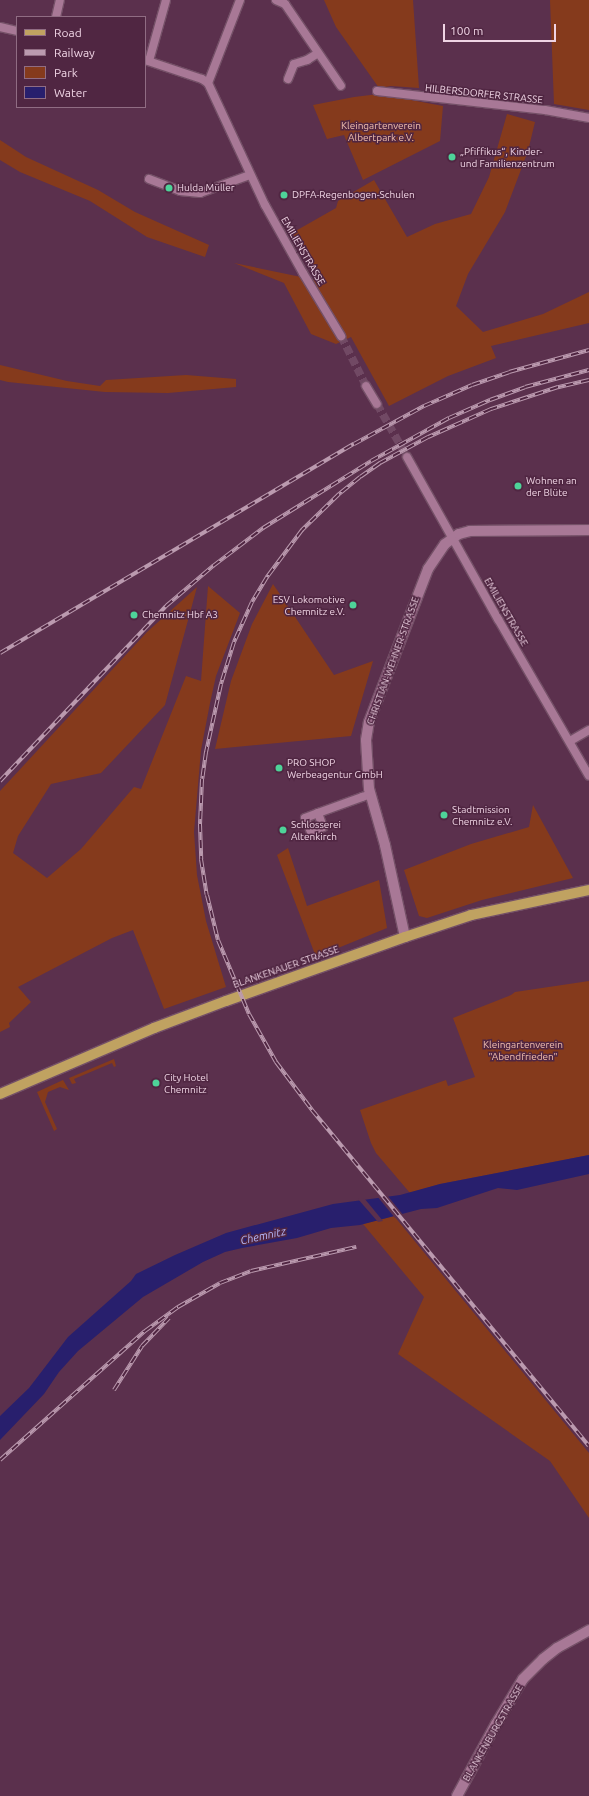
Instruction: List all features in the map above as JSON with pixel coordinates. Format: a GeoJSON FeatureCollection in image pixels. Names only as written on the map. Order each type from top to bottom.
{"type":"FeatureCollection","features":[{"type":"Feature","properties":{"kind":"main road"},"geometry":{"type":"LineString","coordinates":[[452,538],[470,531],[589,530]]}},
{"type":"Feature","properties":{"kind":"main road","name":"CHRISTIAN-WEHNER-STRASSE"},"geometry":{"type":"LineString","coordinates":[[405,937],[385,844],[370,794],[366,760],[369,722],[428,569],[438,551],[452,538]]}},
{"type":"Feature","properties":{"kind":"main road","name":"BLANKENAUER STRASSE"},"geometry":{"type":"LineString","coordinates":[[0,1094],[154,1028],[226,1000],[405,937],[471,915],[589,890]]}},
{"type":"Feature","properties":{"kind":"main road","name":"BLANKENBURGSTRASSE"},"geometry":{"type":"LineString","coordinates":[[457,1796],[496,1724],[523,1679],[542,1659],[557,1648],[589,1630]]}},
{"type":"Feature","properties":{"kind":"street"},"geometry":{"type":"LineString","coordinates":[[56,16],[60,0]]}},
{"type":"Feature","properties":{"kind":"street"},"geometry":{"type":"LineString","coordinates":[[166,0],[147,60],[202,79],[208,83],[240,0]]}},
{"type":"Feature","properties":{"kind":"street"},"geometry":{"type":"LineString","coordinates":[[276,0],[285,4],[341,86]]}},
{"type":"Feature","properties":{"kind":"street"},"geometry":{"type":"LineString","coordinates":[[0,27],[16,31]]}},
{"type":"Feature","properties":{"kind":"street"},"geometry":{"type":"LineString","coordinates":[[288,79],[294,64],[307,60],[318,53]]}},
{"type":"Feature","properties":{"kind":"street","name":"EMILIENSTRASSE"},"geometry":{"type":"LineString","coordinates":[[208,83],[250,175],[299,267],[341,336]]}},
{"type":"Feature","properties":{"kind":"street","name":"HILBERSDORFER STRASSE"},"geometry":{"type":"LineString","coordinates":[[377,91],[545,110],[589,118]]}},
{"type":"Feature","properties":{"kind":"street"},"geometry":{"type":"LineString","coordinates":[[149,178],[180,191],[200,193],[250,175]]}},
{"type":"Feature","properties":{"kind":"street"},"geometry":{"type":"LineString","coordinates":[[366,386],[377,404]]}},
{"type":"Feature","properties":{"kind":"street","name":"EMILIENSTRASSE"},"geometry":{"type":"LineString","coordinates":[[407,457],[498,619],[589,776]]}},
{"type":"Feature","properties":{"kind":"street"},"geometry":{"type":"LineString","coordinates":[[570,741],[589,730]]}},
{"type":"Feature","properties":{"kind":"street"},"geometry":{"type":"LineString","coordinates":[[318,813],[370,794]]}},
{"type":"Feature","properties":{"kind":"green space"},"geometry":{"type":"Polygon","coordinates":[[[324,0],[413,0],[419,88],[391,86],[379,88],[336,27],[324,0]]]}},
{"type":"Feature","properties":{"kind":"green space"},"geometry":{"type":"Polygon","coordinates":[[[550,0],[589,0],[589,110],[554,104],[550,0]]]}},
{"type":"Feature","properties":{"kind":"green space","name":"Kleingartenverein Albertpark e.V."},"geometry":{"type":"Polygon","coordinates":[[[379,94],[443,106],[440,141],[363,180],[344,135],[327,139],[313,105],[379,94]]]}},
{"type":"Feature","properties":{"kind":"green space"},"geometry":{"type":"Polygon","coordinates":[[[507,114],[535,122],[528,151],[505,212],[468,274],[456,306],[483,332],[543,314],[589,292],[589,323],[491,346],[496,358],[448,376],[389,406],[351,337],[336,344],[311,334],[284,283],[234,263],[325,282],[292,233],[336,208],[338,201],[374,180],[407,237],[435,224],[471,214],[489,177],[507,114]]]}},
{"type":"Feature","properties":{"kind":"green space"},"geometry":{"type":"Polygon","coordinates":[[[0,140],[26,157],[98,190],[135,212],[209,245],[205,257],[147,237],[90,201],[20,172],[0,160],[0,140]]]}},
{"type":"Feature","properties":{"kind":"green space"},"geometry":{"type":"Polygon","coordinates":[[[0,365],[67,381],[100,386],[106,380],[186,375],[236,379],[236,387],[168,393],[105,392],[0,380],[0,365]]]}},
{"type":"Feature","properties":{"kind":"green space"},"geometry":{"type":"Polygon","coordinates":[[[273,584],[334,675],[373,661],[351,736],[215,749],[231,681],[252,624],[273,584]]]}},
{"type":"Feature","properties":{"kind":"green space"},"geometry":{"type":"Polygon","coordinates":[[[208,586],[240,613],[216,676],[210,703],[201,750],[194,832],[197,875],[206,921],[226,987],[164,1009],[133,930],[112,938],[18,987],[31,1002],[9,1023],[10,1027],[0,1032],[0,791],[147,632],[197,587],[165,705],[101,773],[51,784],[18,836],[13,853],[47,878],[81,849],[134,787],[141,789],[186,676],[201,681],[208,586]]]}},
{"type":"Feature","properties":{"kind":"green space"},"geometry":{"type":"Polygon","coordinates":[[[533,805],[573,878],[482,900],[427,918],[419,916],[404,870],[471,844],[529,827],[533,805]]]}},
{"type":"Feature","properties":{"kind":"green space"},"geometry":{"type":"Polygon","coordinates":[[[288,848],[307,906],[379,880],[387,928],[316,957],[277,855],[288,848]]]}},
{"type":"Feature","properties":{"kind":"green space","name":"Kleingartenverein \"Abendfrieden\""},"geometry":{"type":"Polygon","coordinates":[[[589,981],[589,1155],[440,1184],[410,1193],[376,1153],[360,1110],[446,1080],[448,1086],[475,1077],[453,1018],[511,995],[515,992],[589,981]]]}},
{"type":"Feature","properties":{"kind":"green space"},"geometry":{"type":"Polygon","coordinates":[[[114,1059],[116,1066],[114,1067],[112,1063],[74,1079],[76,1083],[72,1084],[69,1078],[114,1059]]]}},
{"type":"Feature","properties":{"kind":"green space"},"geometry":{"type":"Polygon","coordinates":[[[63,1080],[69,1090],[60,1087],[48,1092],[45,1102],[57,1129],[54,1131],[37,1092],[63,1080]]]}},
{"type":"Feature","properties":{"kind":"green space"},"geometry":{"type":"Polygon","coordinates":[[[394,1216],[589,1453],[589,1518],[550,1461],[398,1354],[424,1297],[363,1224],[394,1216]]]}},
{"type":"Feature","properties":{"kind":"water","name":"Chemnitz"},"geometry":{"type":"Polygon","coordinates":[[[589,1155],[589,1174],[517,1190],[498,1188],[437,1208],[421,1209],[360,1225],[331,1228],[297,1238],[242,1248],[225,1252],[203,1262],[143,1297],[78,1351],[59,1372],[44,1394],[0,1440],[0,1416],[29,1388],[68,1337],[131,1281],[136,1274],[175,1255],[226,1233],[333,1204],[400,1195],[440,1184],[589,1155]]]}},
{"type":"Feature","properties":{"kind":"pier"},"geometry":{"type":"Polygon","coordinates":[[[387,1195],[404,1216],[395,1218],[377,1196],[387,1195]]]}},
{"type":"Feature","properties":{"kind":"pier"},"geometry":{"type":"Polygon","coordinates":[[[364,1198],[383,1221],[378,1222],[358,1199],[364,1198]]]}},
{"type":"Feature","properties":{"kind":"tunnel"},"geometry":{"type":"LineString","coordinates":[[341,336],[366,386]]}},
{"type":"Feature","properties":{"kind":"tunnel"},"geometry":{"type":"LineString","coordinates":[[377,404],[407,457]]}},
{"type":"Feature","properties":{"kind":"railway"},"geometry":{"type":"LineString","coordinates":[[0,653],[354,444],[424,406],[472,385],[509,372],[589,350]]}},
{"type":"Feature","properties":{"kind":"railway"},"geometry":{"type":"LineString","coordinates":[[0,781],[166,606],[213,566],[263,528],[371,461],[449,418],[525,387],[589,370]]}},
{"type":"Feature","properties":{"kind":"railway"},"geometry":{"type":"LineString","coordinates":[[589,380],[558,387],[491,409],[428,437],[380,463],[360,477],[339,494],[302,530],[267,577],[252,602],[234,642],[221,684],[206,752],[202,779],[200,824],[201,859],[207,895],[218,940],[249,1014],[276,1062],[312,1110],[589,1446]]}},
{"type":"Feature","properties":{"kind":"railway"},"geometry":{"type":"LineString","coordinates":[[0,1460],[145,1331],[178,1307],[220,1283],[251,1271],[356,1247]]}},
{"type":"Feature","properties":{"kind":"railway"},"geometry":{"type":"LineString","coordinates":[[114,1390],[142,1346],[169,1318]]}},
{"type":"Feature","properties":{"kind":"place","name":"„Pfiffikus“, Kinder- und Familienzentrum"},"geometry":{"type":"Point","coordinates":[452,157]}},
{"type":"Feature","properties":{"kind":"place","name":"Hulda Müller"},"geometry":{"type":"Point","coordinates":[169,188]}},
{"type":"Feature","properties":{"kind":"place","name":"DPFA-Regenbogen-Schulen"},"geometry":{"type":"Point","coordinates":[284,195]}},
{"type":"Feature","properties":{"kind":"place","name":"Wohnen an der Blüte"},"geometry":{"type":"Point","coordinates":[518,486]}},
{"type":"Feature","properties":{"kind":"place","name":"ESV Lokomotive Chemnitz e.V."},"geometry":{"type":"Point","coordinates":[353,605]}},
{"type":"Feature","properties":{"kind":"place","name":"Chemnitz Hbf A3"},"geometry":{"type":"Point","coordinates":[134,615]}},
{"type":"Feature","properties":{"kind":"place","name":"PRO SHOP Werbeagentur GmbH"},"geometry":{"type":"Point","coordinates":[279,768]}},
{"type":"Feature","properties":{"kind":"place","name":"Stadtmission Chemnitz e.V."},"geometry":{"type":"Point","coordinates":[444,815]}},
{"type":"Feature","properties":{"kind":"place","name":"Schlosserei Altenkirch"},"geometry":{"type":"Point","coordinates":[283,830]}},
{"type":"Feature","properties":{"kind":"place","name":"City Hotel Chemnitz"},"geometry":{"type":"Point","coordinates":[156,1083]}}]}
